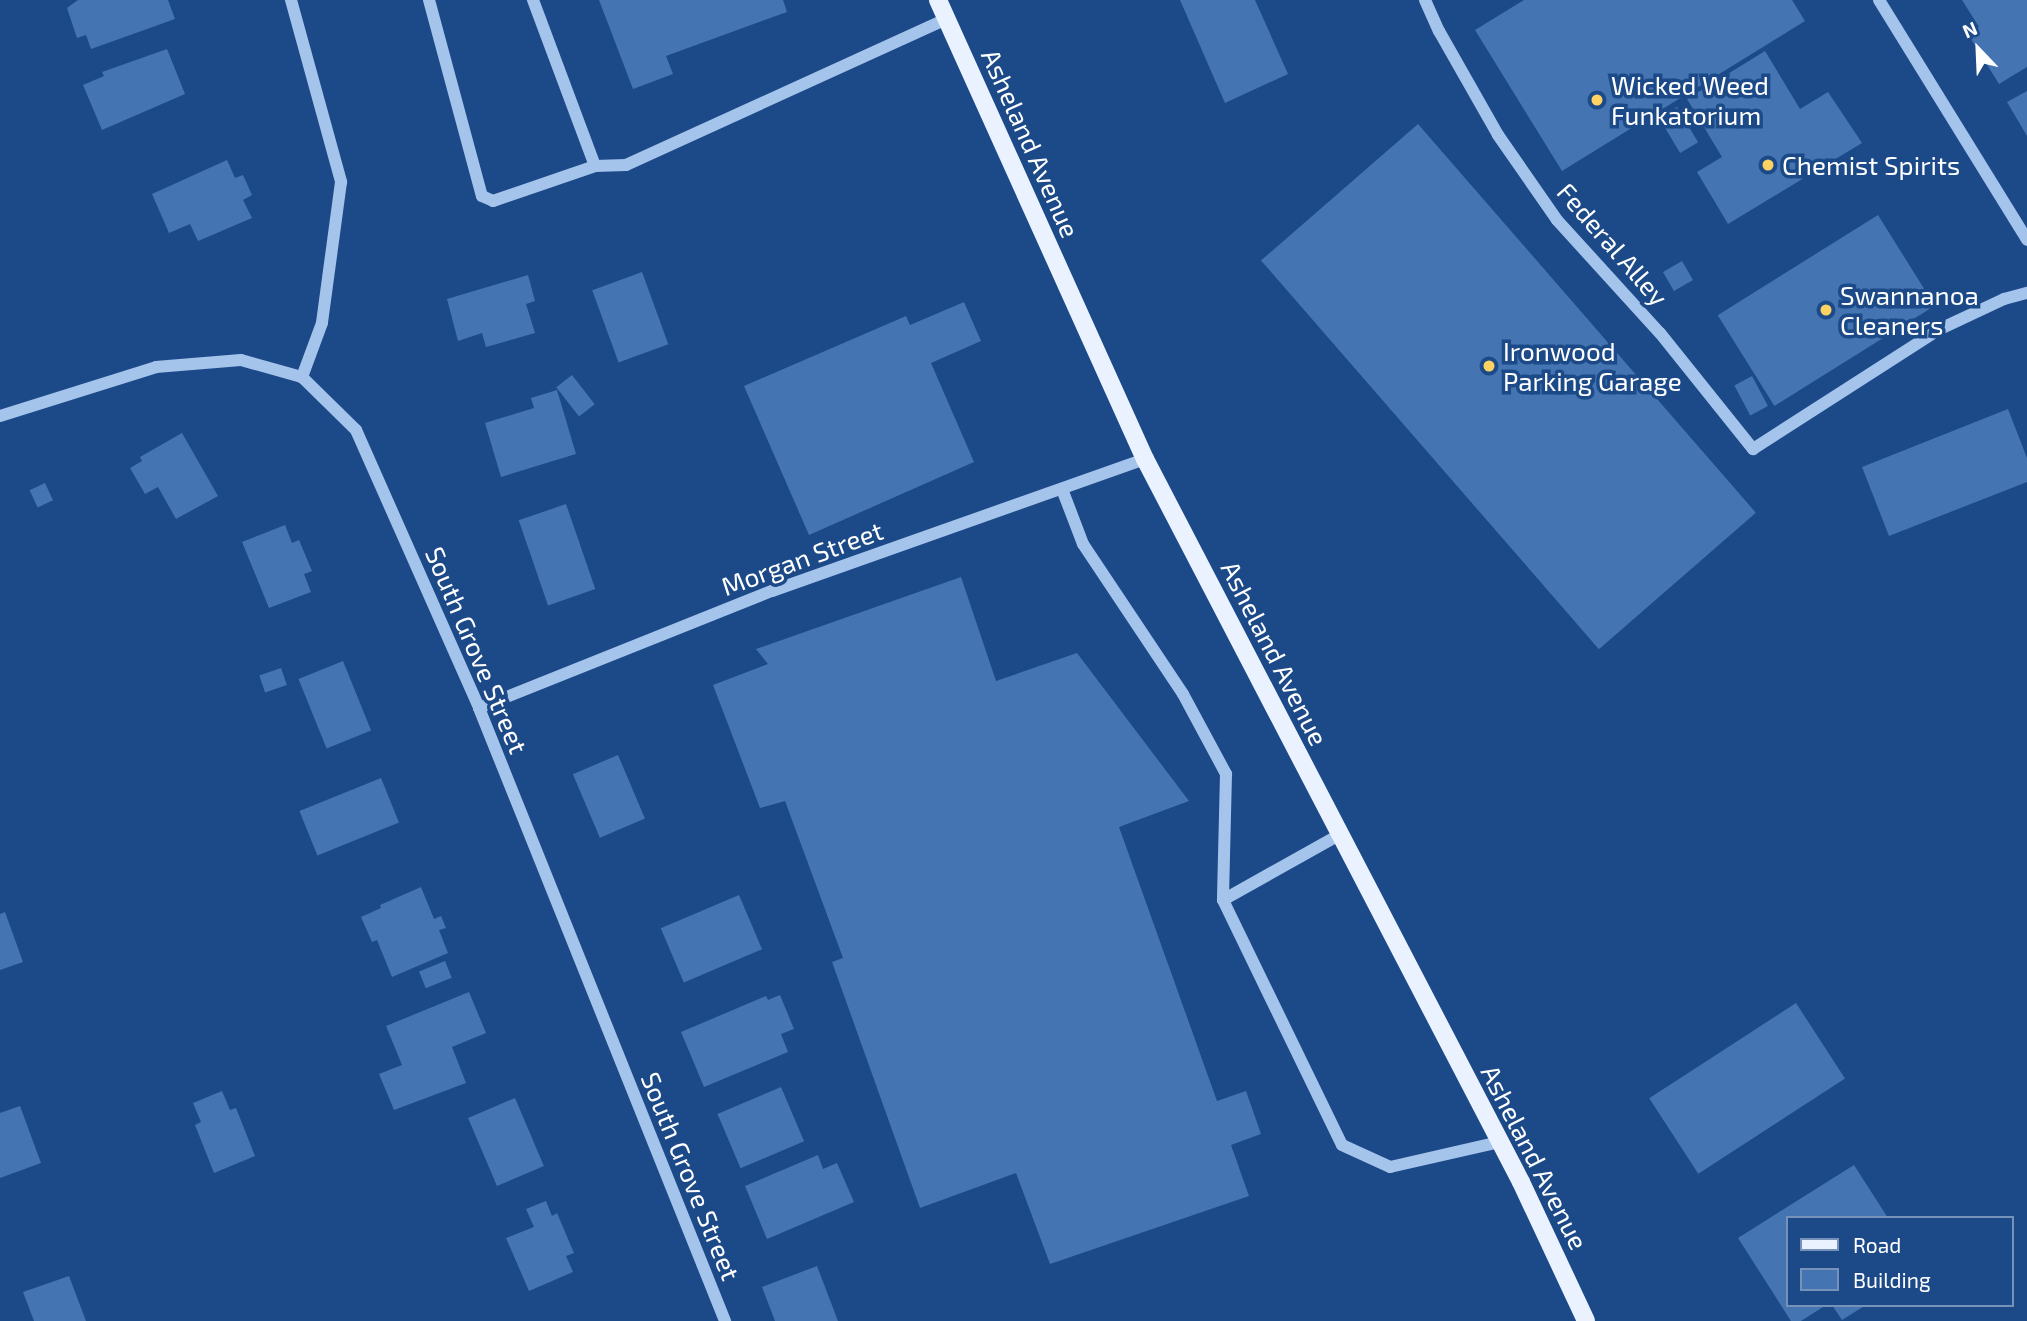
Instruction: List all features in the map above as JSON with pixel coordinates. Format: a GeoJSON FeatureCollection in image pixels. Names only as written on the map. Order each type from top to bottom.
{"type":"FeatureCollection","features":[{"type":"Feature","properties":{"kind":"main road","name":"Asheland Avenue"},"geometry":{"type":"LineString","coordinates":[[938,0],[1145,459],[1500,1142],[1586,1321]]}},
{"type":"Feature","properties":{"kind":"street"},"geometry":{"type":"LineString","coordinates":[[0,416],[156,367],[241,360],[302,377],[322,323],[341,182],[291,0]]}},
{"type":"Feature","properties":{"kind":"street"},"geometry":{"type":"LineString","coordinates":[[429,0],[482,196],[493,201],[595,166],[626,165],[946,19]]}},
{"type":"Feature","properties":{"kind":"street"},"geometry":{"type":"LineString","coordinates":[[533,0],[595,166]]}},
{"type":"Feature","properties":{"kind":"street","name":"Federal Alley"},"geometry":{"type":"LineString","coordinates":[[1425,0],[1438,31],[1498,135],[1557,219],[1660,333],[1753,449],[1940,329],[2004,299],[2027,293]]}},
{"type":"Feature","properties":{"kind":"street"},"geometry":{"type":"LineString","coordinates":[[1879,0],[2027,240]]}},
{"type":"Feature","properties":{"kind":"street","name":"South Grove Street"},"geometry":{"type":"LineString","coordinates":[[302,377],[356,430],[478,708],[725,1321]]}},
{"type":"Feature","properties":{"kind":"street","name":"Morgan Street"},"geometry":{"type":"LineString","coordinates":[[478,708],[772,592],[1145,459]]}},
{"type":"Feature","properties":{"kind":"street"},"geometry":{"type":"LineString","coordinates":[[1062,489],[1083,544],[1183,694],[1226,774],[1223,900],[1342,1145],[1390,1167],[1500,1142]]}},
{"type":"Feature","properties":{"kind":"street"},"geometry":{"type":"LineString","coordinates":[[1223,900],[1339,835]]}},
{"type":"Feature","properties":{"kind":"building"},"geometry":{"type":"Polygon","coordinates":[[[78,0],[168,0],[175,19],[91,49],[86,35],[77,38],[67,8],[78,0]]]}},
{"type":"Feature","properties":{"kind":"building"},"geometry":{"type":"Polygon","coordinates":[[[599,0],[783,0],[787,12],[666,56],[673,74],[633,89],[599,0]]]}},
{"type":"Feature","properties":{"kind":"building"},"geometry":{"type":"Polygon","coordinates":[[[1180,0],[1255,0],[1288,74],[1225,103],[1180,0]]]}},
{"type":"Feature","properties":{"kind":"building","name":"Wicked Weed Funkatorium"},"geometry":{"type":"Polygon","coordinates":[[[1524,0],[1792,0],[1805,21],[1562,171],[1475,30],[1524,0]]]}},
{"type":"Feature","properties":{"kind":"building"},"geometry":{"type":"Polygon","coordinates":[[[1962,0],[2027,0],[2027,67],[1999,84],[1968,34],[1979,27],[1962,0]]]}},
{"type":"Feature","properties":{"kind":"building"},"geometry":{"type":"Polygon","coordinates":[[[167,49],[185,94],[102,130],[83,85],[104,76],[102,72],[167,49]]]}},
{"type":"Feature","properties":{"kind":"building","name":"Chemist Spirits"},"geometry":{"type":"Polygon","coordinates":[[[1765,51],[1800,109],[1828,92],[1862,143],[1728,224],[1697,172],[1722,157],[1687,99],[1765,51]]]}},
{"type":"Feature","properties":{"kind":"building"},"geometry":{"type":"Polygon","coordinates":[[[2027,91],[2027,136],[2007,102],[2027,91]]]}},
{"type":"Feature","properties":{"kind":"building"},"geometry":{"type":"Polygon","coordinates":[[[1677,107],[1698,142],[1680,153],[1659,118],[1677,107]]]}},
{"type":"Feature","properties":{"kind":"building","name":"Ironwood Parking Garage"},"geometry":{"type":"Polygon","coordinates":[[[1418,124],[1756,513],[1599,649],[1261,260],[1418,124]]]}},
{"type":"Feature","properties":{"kind":"building"},"geometry":{"type":"Polygon","coordinates":[[[227,160],[235,178],[243,175],[252,195],[243,200],[252,218],[198,241],[190,224],[169,233],[152,194],[227,160]]]}},
{"type":"Feature","properties":{"kind":"building","name":"Swannanoa Cleaners"},"geometry":{"type":"Polygon","coordinates":[[[1878,215],[1935,306],[1774,406],[1718,315],[1878,215]]]}},
{"type":"Feature","properties":{"kind":"building"},"geometry":{"type":"Polygon","coordinates":[[[1682,261],[1693,280],[1674,291],[1663,272],[1682,261]]]}},
{"type":"Feature","properties":{"kind":"building"},"geometry":{"type":"Polygon","coordinates":[[[642,272],[668,344],[619,362],[592,290],[642,272]]]}},
{"type":"Feature","properties":{"kind":"building"},"geometry":{"type":"Polygon","coordinates":[[[528,275],[535,301],[526,304],[535,333],[486,347],[482,333],[458,341],[447,299],[528,275]]]}},
{"type":"Feature","properties":{"kind":"building"},"geometry":{"type":"Polygon","coordinates":[[[964,302],[981,341],[931,363],[974,462],[809,535],[744,386],[906,316],[910,325],[964,302]]]}},
{"type":"Feature","properties":{"kind":"building"},"geometry":{"type":"Polygon","coordinates":[[[572,375],[595,404],[579,416],[556,387],[572,375]]]}},
{"type":"Feature","properties":{"kind":"building"},"geometry":{"type":"Polygon","coordinates":[[[1752,376],[1768,406],[1750,415],[1734,385],[1752,376]]]}},
{"type":"Feature","properties":{"kind":"building"},"geometry":{"type":"Polygon","coordinates":[[[557,390],[576,454],[501,477],[485,423],[534,408],[531,398],[557,390]]]}},
{"type":"Feature","properties":{"kind":"building"},"geometry":{"type":"Polygon","coordinates":[[[2008,409],[2027,458],[2027,482],[1889,536],[1862,467],[2008,409]]]}},
{"type":"Feature","properties":{"kind":"building"},"geometry":{"type":"Polygon","coordinates":[[[182,433],[218,496],[176,519],[158,487],[145,494],[130,468],[142,461],[140,457],[182,433]]]}},
{"type":"Feature","properties":{"kind":"building"},"geometry":{"type":"Polygon","coordinates":[[[45,483],[53,500],[38,507],[30,490],[45,483]]]}},
{"type":"Feature","properties":{"kind":"building"},"geometry":{"type":"Polygon","coordinates":[[[566,504],[595,589],[548,605],[519,520],[566,504]]]}},
{"type":"Feature","properties":{"kind":"building"},"geometry":{"type":"Polygon","coordinates":[[[285,525],[292,543],[299,540],[312,571],[304,574],[311,592],[269,608],[242,542],[285,525]]]}},
{"type":"Feature","properties":{"kind":"building"},"geometry":{"type":"Polygon","coordinates":[[[961,577],[996,681],[1077,653],[1189,801],[1119,827],[1217,1101],[1246,1091],[1261,1134],[1231,1145],[1249,1196],[1050,1264],[1016,1173],[920,1208],[832,962],[843,958],[785,801],[760,808],[713,685],[768,664],[756,649],[961,577]]]}},
{"type":"Feature","properties":{"kind":"building"},"geometry":{"type":"Polygon","coordinates":[[[343,661],[371,731],[327,749],[298,679],[343,661]]]}},
{"type":"Feature","properties":{"kind":"building"},"geometry":{"type":"Polygon","coordinates":[[[281,668],[287,685],[265,693],[259,675],[281,668]]]}},
{"type":"Feature","properties":{"kind":"building"},"geometry":{"type":"Polygon","coordinates":[[[618,755],[645,819],[600,838],[573,774],[618,755]]]}},
{"type":"Feature","properties":{"kind":"building"},"geometry":{"type":"Polygon","coordinates":[[[381,778],[399,823],[317,855],[299,811],[381,778]]]}},
{"type":"Feature","properties":{"kind":"building"},"geometry":{"type":"Polygon","coordinates":[[[421,887],[434,919],[441,916],[446,928],[439,930],[448,953],[392,977],[377,940],[372,942],[361,917],[381,908],[380,905],[421,887]]]}},
{"type":"Feature","properties":{"kind":"building"},"geometry":{"type":"Polygon","coordinates":[[[739,895],[762,949],[684,983],[661,928],[739,895]]]}},
{"type":"Feature","properties":{"kind":"building"},"geometry":{"type":"Polygon","coordinates":[[[5,912],[23,962],[0,970],[0,914],[5,912]]]}},
{"type":"Feature","properties":{"kind":"building"},"geometry":{"type":"Polygon","coordinates":[[[445,961],[452,978],[426,988],[419,971],[445,961]]]}},
{"type":"Feature","properties":{"kind":"building"},"geometry":{"type":"Polygon","coordinates":[[[469,992],[486,1033],[452,1047],[466,1083],[394,1110],[379,1074],[402,1065],[386,1026],[469,992]]]}},
{"type":"Feature","properties":{"kind":"building"},"geometry":{"type":"Polygon","coordinates":[[[780,995],[794,1029],[781,1034],[788,1052],[704,1087],[681,1032],[766,996],[768,1000],[780,995]]]}},
{"type":"Feature","properties":{"kind":"building"},"geometry":{"type":"Polygon","coordinates":[[[1796,1003],[1845,1078],[1698,1174],[1649,1098],[1796,1003]]]}},
{"type":"Feature","properties":{"kind":"building"},"geometry":{"type":"Polygon","coordinates":[[[781,1087],[804,1141],[741,1168],[717,1114],[781,1087]]]}},
{"type":"Feature","properties":{"kind":"building"},"geometry":{"type":"Polygon","coordinates":[[[222,1091],[230,1110],[236,1108],[255,1156],[214,1173],[195,1125],[201,1122],[193,1103],[222,1091]]]}},
{"type":"Feature","properties":{"kind":"building"},"geometry":{"type":"Polygon","coordinates":[[[515,1098],[544,1166],[497,1186],[468,1118],[515,1098]]]}},
{"type":"Feature","properties":{"kind":"building"},"geometry":{"type":"Polygon","coordinates":[[[20,1106],[41,1163],[0,1178],[0,1113],[20,1106]]]}},
{"type":"Feature","properties":{"kind":"building"},"geometry":{"type":"Polygon","coordinates":[[[818,1155],[823,1169],[837,1163],[854,1202],[767,1239],[745,1186],[818,1155]]]}},
{"type":"Feature","properties":{"kind":"building"},"geometry":{"type":"Polygon","coordinates":[[[1854,1165],[1887,1216],[1786,1216],[1786,1307],[1823,1307],[1801,1321],[1791,1321],[1738,1238],[1854,1165]]]}},
{"type":"Feature","properties":{"kind":"building"},"geometry":{"type":"Polygon","coordinates":[[[546,1201],[552,1216],[557,1213],[574,1253],[566,1256],[573,1272],[529,1291],[506,1238],[534,1227],[526,1209],[546,1201]]]}},
{"type":"Feature","properties":{"kind":"building"},"geometry":{"type":"Polygon","coordinates":[[[817,1266],[838,1321],[775,1321],[762,1287],[817,1266]]]}},
{"type":"Feature","properties":{"kind":"building"},"geometry":{"type":"Polygon","coordinates":[[[69,1276],[86,1321],[34,1321],[23,1292],[69,1276]]]}},
{"type":"Feature","properties":{"kind":"building"},"geometry":{"type":"Polygon","coordinates":[[[1833,1307],[1863,1307],[1842,1320],[1833,1307]]]}},
{"type":"Feature","properties":{"kind":"place","name":"Wicked Weed Funkatorium"},"geometry":{"type":"Point","coordinates":[1597,100]}},
{"type":"Feature","properties":{"kind":"place","name":"Chemist Spirits"},"geometry":{"type":"Point","coordinates":[1768,165]}},
{"type":"Feature","properties":{"kind":"place","name":"Swannanoa Cleaners"},"geometry":{"type":"Point","coordinates":[1826,310]}},
{"type":"Feature","properties":{"kind":"place","name":"Ironwood Parking Garage"},"geometry":{"type":"Point","coordinates":[1489,366]}}]}
